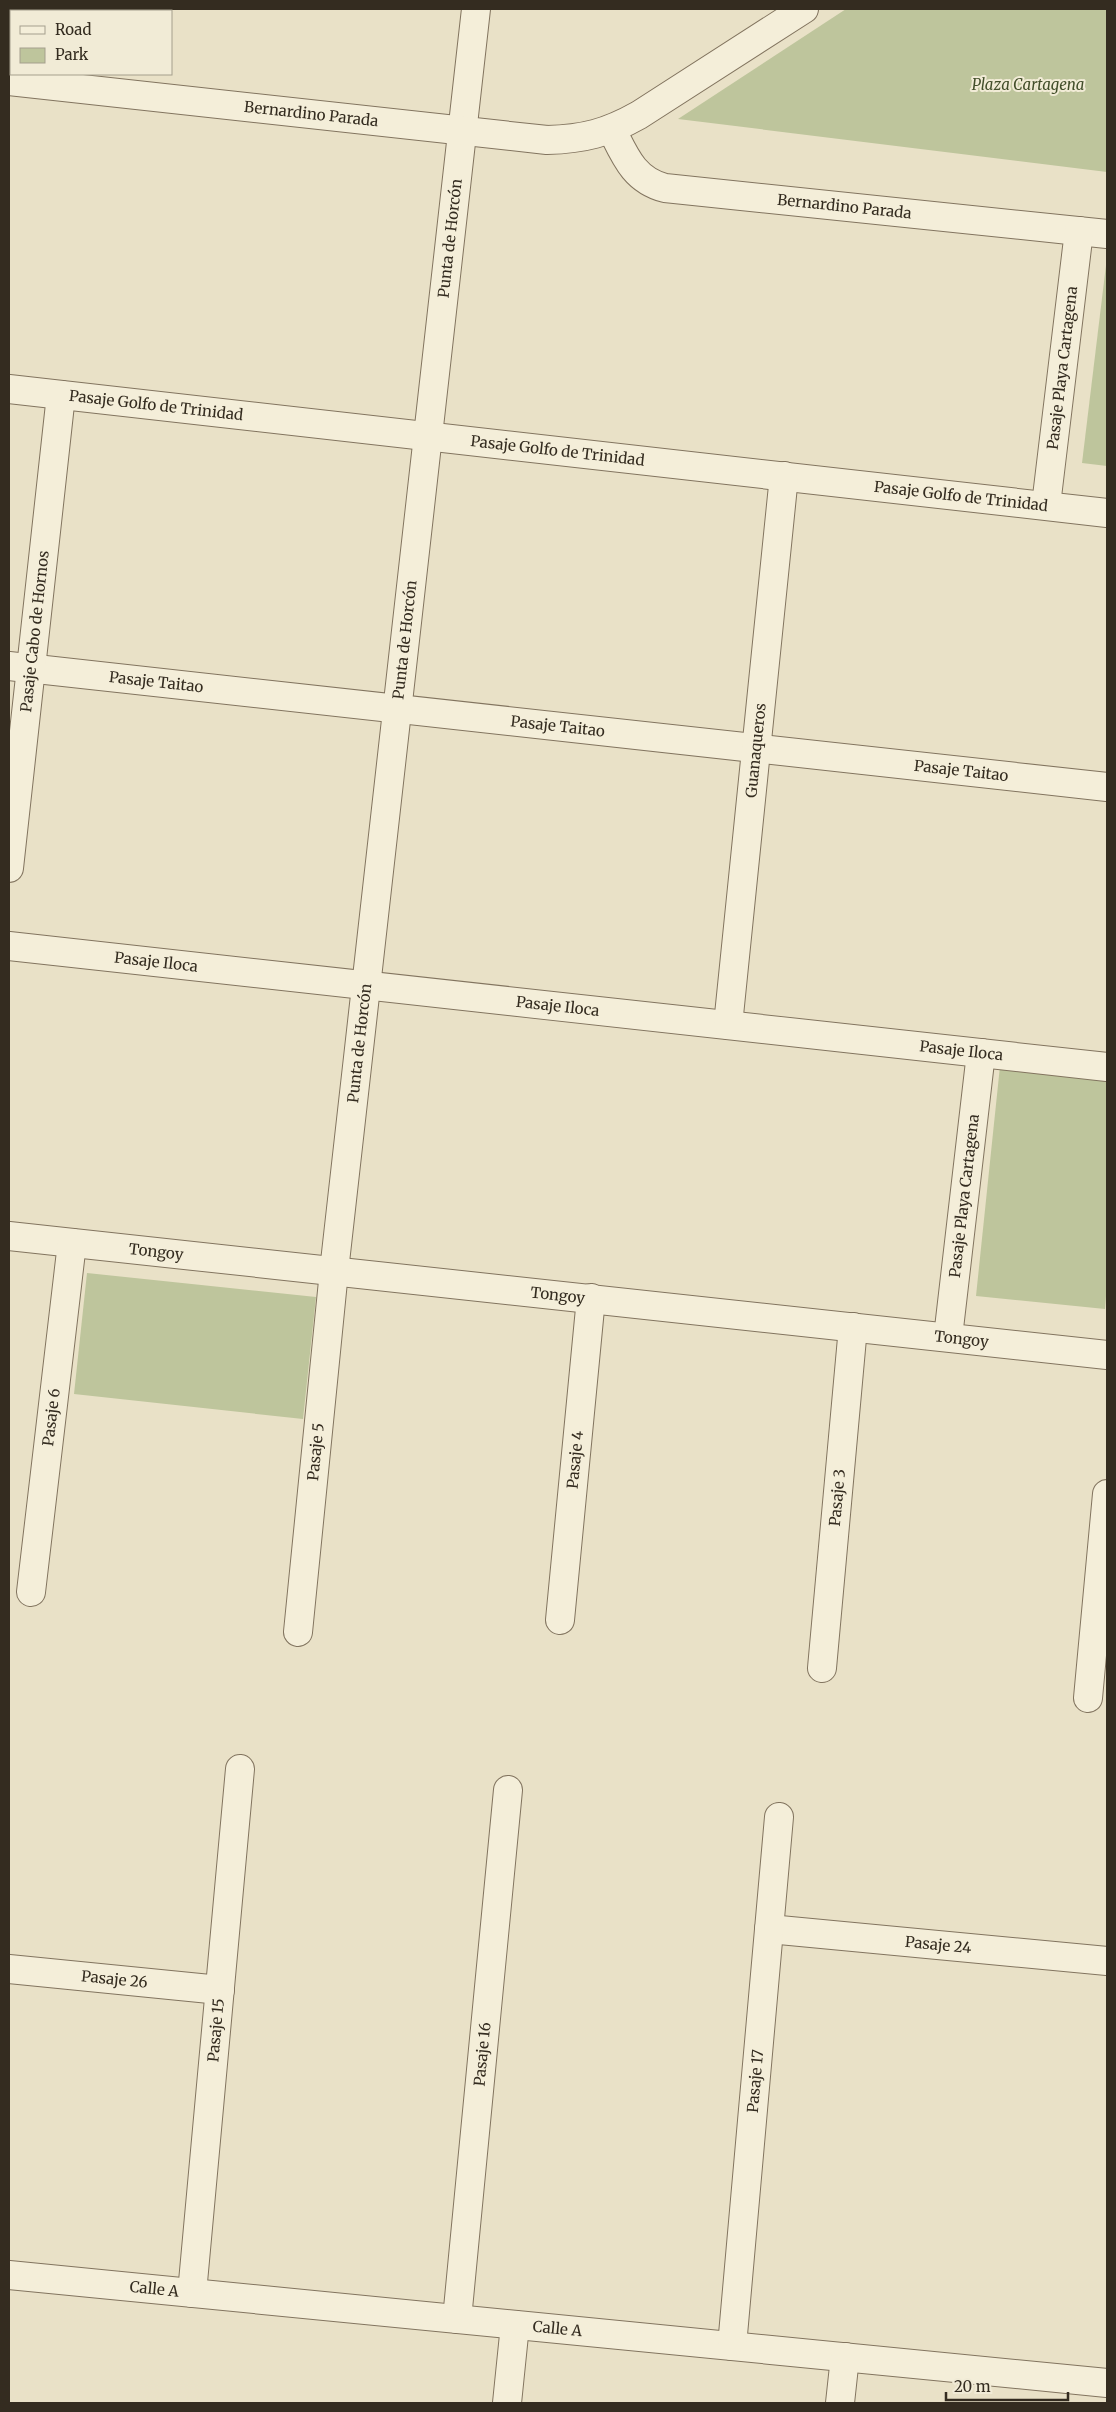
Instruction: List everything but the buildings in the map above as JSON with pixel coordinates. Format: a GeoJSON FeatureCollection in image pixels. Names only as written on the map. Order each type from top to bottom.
{"type":"FeatureCollection","features":[{"type":"Feature","properties":{"kind":"street","name":"Punta de Horcón"},"geometry":{"type":"LineString","coordinates":[[334,1271],[476,9]]}},
{"type":"Feature","properties":{"kind":"street","name":"Bernardino Parada"},"geometry":{"type":"LineString","coordinates":[[9,81],[547,140],[591,136],[612,130],[639,115],[804,9]]}},
{"type":"Feature","properties":{"kind":"street","name":"Bernardino Parada"},"geometry":{"type":"LineString","coordinates":[[612,130],[634,172],[644,180],[664,188],[1107,234]]}},
{"type":"Feature","properties":{"kind":"street","name":"Pasaje Playa Cartagena"},"geometry":{"type":"LineString","coordinates":[[1046,505],[1079,231]]}},
{"type":"Feature","properties":{"kind":"street","name":"Pasaje Golfo de Trinidad"},"geometry":{"type":"LineString","coordinates":[[9,389],[1107,513]]}},
{"type":"Feature","properties":{"kind":"street","name":"Pasaje Cabo de Hornos"},"geometry":{"type":"LineString","coordinates":[[9,868],[20,668],[61,395]]}},
{"type":"Feature","properties":{"kind":"street","name":"Guanaqueros"},"geometry":{"type":"LineString","coordinates":[[728,1025],[784,476]]}},
{"type":"Feature","properties":{"kind":"street","name":"Pasaje Taitao"},"geometry":{"type":"LineString","coordinates":[[20,668],[1107,787]]}},
{"type":"Feature","properties":{"kind":"street","name":"Pasaje Iloca"},"geometry":{"type":"LineString","coordinates":[[9,946],[1107,1066]]}},
{"type":"Feature","properties":{"kind":"street","name":"Pasaje Playa Cartagena"},"geometry":{"type":"LineString","coordinates":[[948,1337],[981,1053]]}},
{"type":"Feature","properties":{"kind":"street","name":"Tongoy"},"geometry":{"type":"LineString","coordinates":[[9,1236],[1107,1355]]}},
{"type":"Feature","properties":{"kind":"street","name":"Pasaje 6"},"geometry":{"type":"LineString","coordinates":[[32,1592],[72,1243]]}},
{"type":"Feature","properties":{"kind":"street","name":"Pasaje 5"},"geometry":{"type":"LineString","coordinates":[[298,1632],[334,1271]]}},
{"type":"Feature","properties":{"kind":"street","name":"Pasaje 4"},"geometry":{"type":"LineString","coordinates":[[560,1620],[591,1298]]}},
{"type":"Feature","properties":{"kind":"street","name":"Pasaje 3"},"geometry":{"type":"LineString","coordinates":[[822,1668],[853,1327]]}},
{"type":"Feature","properties":{"kind":"street"},"geometry":{"type":"LineString","coordinates":[[1088,1698],[1107,1494]]}},
{"type":"Feature","properties":{"kind":"street","name":"Pasaje 15"},"geometry":{"type":"LineString","coordinates":[[192,2293],[240,1768]]}},
{"type":"Feature","properties":{"kind":"street","name":"Pasaje 16"},"geometry":{"type":"LineString","coordinates":[[457,2319],[508,1790]]}},
{"type":"Feature","properties":{"kind":"street","name":"Pasaje 17"},"geometry":{"type":"LineString","coordinates":[[732,2346],[779,1817]]}},
{"type":"Feature","properties":{"kind":"street","name":"Pasaje 24"},"geometry":{"type":"LineString","coordinates":[[769,1929],[1107,1961]]}},
{"type":"Feature","properties":{"kind":"street","name":"Pasaje 26"},"geometry":{"type":"LineString","coordinates":[[9,1969],[220,1990]]}},
{"type":"Feature","properties":{"kind":"street","name":"Calle A"},"geometry":{"type":"LineString","coordinates":[[9,2275],[1107,2384]]}},
{"type":"Feature","properties":{"kind":"street"},"geometry":{"type":"LineString","coordinates":[[507,2403],[515,2325]]}},
{"type":"Feature","properties":{"kind":"street"},"geometry":{"type":"LineString","coordinates":[[840,2403],[844,2357]]}},
{"type":"Feature","properties":{"kind":"street"},"geometry":{"type":"LineString","coordinates":[[1105,2403],[1107,2384]]}},
{"type":"Feature","properties":{"kind":"green space","name":"Plaza Cartagena"},"geometry":{"type":"Polygon","coordinates":[[[846,9],[1107,9],[1107,172],[678,119],[846,9]]]}},
{"type":"Feature","properties":{"kind":"green space"},"geometry":{"type":"Polygon","coordinates":[[[1107,257],[1107,466],[1082,463],[1107,257]]]}},
{"type":"Feature","properties":{"kind":"green space"},"geometry":{"type":"Polygon","coordinates":[[[1000,1066],[1107,1078],[1107,1284],[1105,1309],[976,1296],[1000,1066]]]}},
{"type":"Feature","properties":{"kind":"green space"},"geometry":{"type":"Polygon","coordinates":[[[87,1273],[316,1297],[303,1419],[74,1394],[87,1273]]]}}]}
